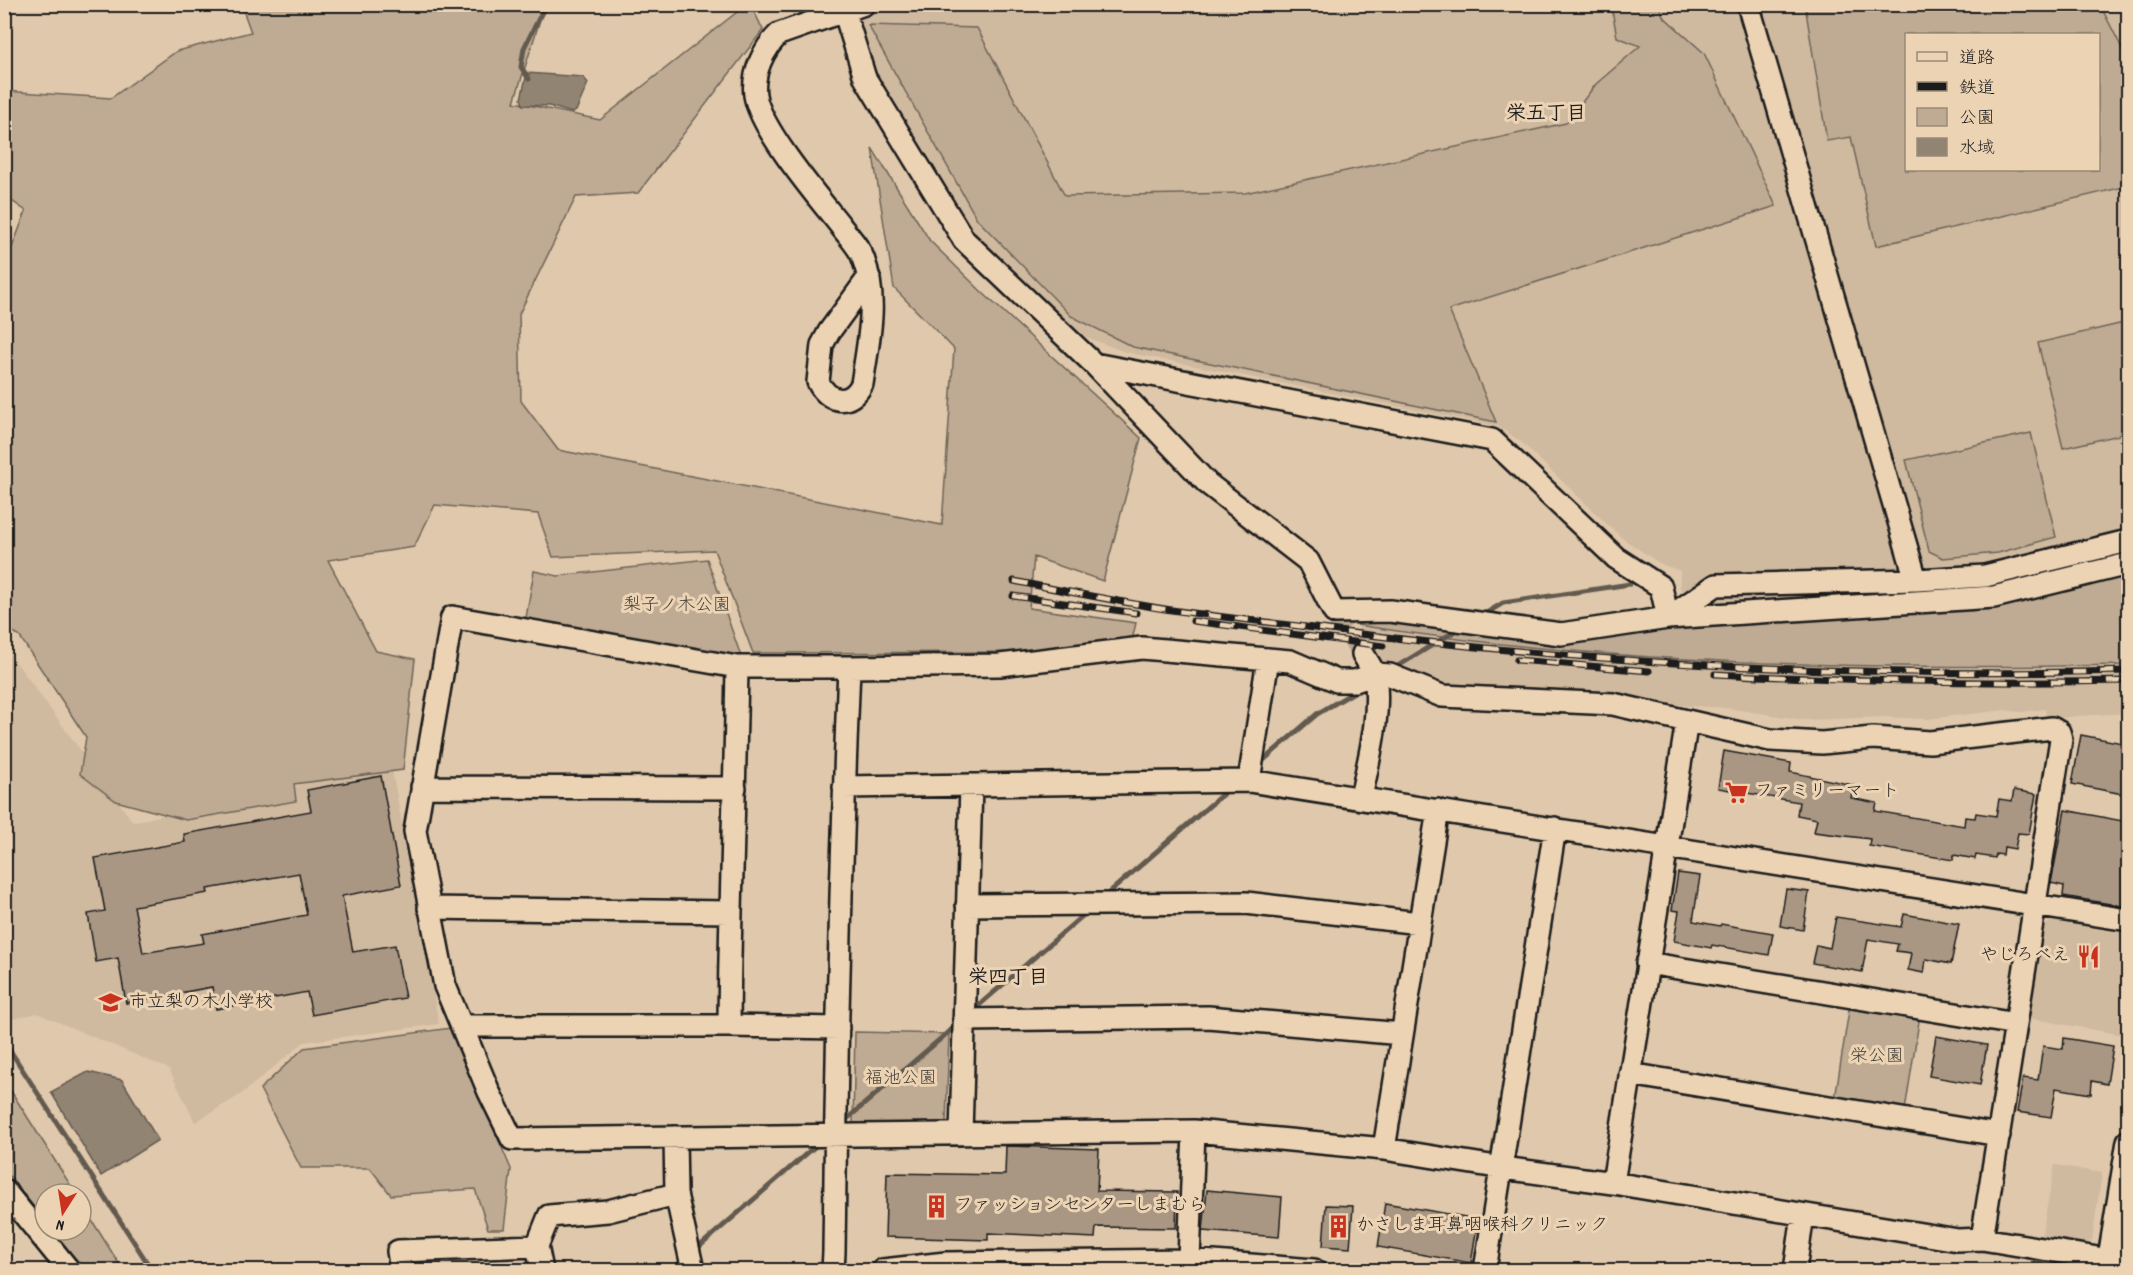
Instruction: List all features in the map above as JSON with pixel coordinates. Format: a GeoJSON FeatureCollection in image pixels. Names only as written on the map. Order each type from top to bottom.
{"type":"FeatureCollection","features":[{"type":"Feature","properties":{"kind":"street"},"geometry":{"type":"LineString","coordinates":[[864,4],[842,8],[780,34],[770,42],[760,62],[755,94],[760,112],[789,157],[862,255],[869,277],[872,313],[862,384],[858,392],[850,398],[838,400],[828,396],[818,382],[822,345],[869,277]]}},
{"type":"Feature","properties":{"kind":"street"},"geometry":{"type":"LineString","coordinates":[[1748,4],[1916,580]]}},
{"type":"Feature","properties":{"kind":"street"},"geometry":{"type":"LineString","coordinates":[[842,8],[864,78],[964,240],[1094,364],[1207,483],[1308,561],[1334,612],[1390,610],[1561,634],[1668,618],[1994,597],[2128,564]]}},
{"type":"Feature","properties":{"kind":"street"},"geometry":{"type":"LineString","coordinates":[[1094,364],[1492,440],[1616,558],[1661,587],[1668,618]]}},
{"type":"Feature","properties":{"kind":"street"},"geometry":{"type":"LineString","coordinates":[[1668,618],[1716,585],[1985,576],[2128,541]]}},
{"type":"Feature","properties":{"kind":"street"},"geometry":{"type":"LineString","coordinates":[[1982,1239],[2061,739],[2056,729],[1930,742],[1873,738],[1822,743],[1770,740],[1613,704],[1442,696],[1390,675],[1375,674],[1355,681],[1337,681],[1290,661],[1142,648],[1000,665],[737,667],[452,617],[415,831],[445,986],[489,1092],[512,1139],[1194,1131],[1384,1149],[1613,1183],[1958,1240],[1982,1239],[2115,1264],[2128,1141]]}},
{"type":"Feature","properties":{"kind":"street"},"geometry":{"type":"LineString","coordinates":[[1361,798],[1377,713],[1375,674],[1363,654]]}},
{"type":"Feature","properties":{"kind":"street"},"geometry":{"type":"LineString","coordinates":[[1250,781],[1268,659]]}},
{"type":"Feature","properties":{"kind":"street"},"geometry":{"type":"LineString","coordinates":[[729,1026],[737,667]]}},
{"type":"Feature","properties":{"kind":"street"},"geometry":{"type":"LineString","coordinates":[[833,1270],[844,787],[849,667]]}},
{"type":"Feature","properties":{"kind":"street"},"geometry":{"type":"LineString","coordinates":[[1613,1183],[1687,721]]}},
{"type":"Feature","properties":{"kind":"street"},"geometry":{"type":"LineString","coordinates":[[844,787],[1250,781],[2128,920]]}},
{"type":"Feature","properties":{"kind":"street"},"geometry":{"type":"LineString","coordinates":[[961,1134],[971,784]]}},
{"type":"Feature","properties":{"kind":"street"},"geometry":{"type":"LineString","coordinates":[[422,787],[735,788]]}},
{"type":"Feature","properties":{"kind":"street"},"geometry":{"type":"LineString","coordinates":[[1384,1149],[1438,810]]}},
{"type":"Feature","properties":{"kind":"street"},"geometry":{"type":"LineString","coordinates":[[1485,1270],[1503,1168],[1555,828]]}},
{"type":"Feature","properties":{"kind":"street"},"geometry":{"type":"LineString","coordinates":[[967,905],[1246,903],[1419,923]]}},
{"type":"Feature","properties":{"kind":"street"},"geometry":{"type":"LineString","coordinates":[[429,908],[730,912]]}},
{"type":"Feature","properties":{"kind":"street"},"geometry":{"type":"LineString","coordinates":[[1647,963],[2016,1024]]}},
{"type":"Feature","properties":{"kind":"street"},"geometry":{"type":"LineString","coordinates":[[964,1020],[1208,1017],[1402,1034]]}},
{"type":"Feature","properties":{"kind":"street"},"geometry":{"type":"LineString","coordinates":[[462,1026],[838,1028]]}},
{"type":"Feature","properties":{"kind":"street"},"geometry":{"type":"LineString","coordinates":[[1630,1074],[1999,1135]]}},
{"type":"Feature","properties":{"kind":"street"},"geometry":{"type":"LineString","coordinates":[[1189,1260],[1194,1131]]}},
{"type":"Feature","properties":{"kind":"street"},"geometry":{"type":"LineString","coordinates":[[675,1137],[676,1194],[693,1270]]}},
{"type":"Feature","properties":{"kind":"street"},"geometry":{"type":"LineString","coordinates":[[4,1190],[69,1270]]}},
{"type":"Feature","properties":{"kind":"street"},"geometry":{"type":"LineString","coordinates":[[542,1270],[537,1246],[549,1216],[608,1211],[676,1194]]}},
{"type":"Feature","properties":{"kind":"street"},"geometry":{"type":"LineString","coordinates":[[1795,1270],[1803,1215]]}},
{"type":"Feature","properties":{"kind":"street"},"geometry":{"type":"LineString","coordinates":[[401,1270],[398,1251],[537,1246]]}},
{"type":"Feature","properties":{"kind":"street"},"geometry":{"type":"LineString","coordinates":[[883,1270],[1189,1260],[1314,1270]]}},
{"type":"Feature","properties":{"kind":"shaded area"},"geometry":{"type":"Polygon","coordinates":[[[854,5],[2128,5],[2128,559],[1999,590],[1714,607],[1695,604],[1680,588],[1680,571],[1659,563],[1621,537],[1520,441],[1497,426],[1125,352],[1081,335],[1065,323],[973,231],[877,80],[868,59],[854,5]]]}},
{"type":"Feature","properties":{"kind":"shaded area"},"geometry":{"type":"Polygon","coordinates":[[[1357,625],[1438,638],[1662,658],[1942,666],[2128,665],[2128,713],[2047,720],[2045,709],[2021,712],[2005,710],[1927,719],[1884,717],[1804,720],[1727,708],[1636,701],[1611,692],[1603,697],[1454,691],[1381,667],[1357,625]]]}},
{"type":"Feature","properties":{"kind":"shaded area"},"geometry":{"type":"Polygon","coordinates":[[[4,646],[133,822],[391,765],[439,1024],[304,1042],[240,1095],[195,1122],[169,1069],[37,1013],[5,1021],[4,646]]]}},
{"type":"Feature","properties":{"kind":"shaded area"},"geometry":{"type":"Polygon","coordinates":[[[2051,921],[2128,934],[2128,1005],[2124,1035],[2028,1018],[2043,927],[2051,921]]]}},
{"type":"Feature","properties":{"kind":"shaded area"},"geometry":{"type":"Polygon","coordinates":[[[2055,1165],[2102,1173],[2092,1240],[2084,1245],[2041,1238],[2055,1165]]]}},
{"type":"Feature","properties":{"kind":"green space"},"geometry":{"type":"Polygon","coordinates":[[[545,4],[514,102],[600,120],[746,5],[751,5],[763,30],[638,193],[576,197],[519,314],[521,401],[558,450],[942,525],[954,349],[894,288],[872,148],[930,241],[984,294],[1141,438],[1103,581],[1034,557],[1029,608],[1136,623],[1132,640],[1008,652],[753,653],[714,550],[553,557],[538,514],[435,505],[414,547],[328,560],[376,651],[415,659],[403,770],[294,784],[296,801],[186,820],[116,801],[80,774],[86,737],[20,637],[5,625],[5,266],[26,211],[5,196],[4,91],[111,98],[177,51],[251,32],[243,10],[223,5],[545,4]]]}},
{"type":"Feature","properties":{"kind":"green space"},"geometry":{"type":"Polygon","coordinates":[[[1611,5],[1660,5],[1663,16],[1704,53],[1776,206],[1449,310],[1496,422],[1133,347],[1071,316],[977,219],[868,25],[977,28],[1065,196],[1245,193],[1566,123],[1596,84],[1640,46],[1617,37],[1611,5]]]}},
{"type":"Feature","properties":{"kind":"green space"},"geometry":{"type":"Polygon","coordinates":[[[1805,5],[2100,5],[2128,60],[2128,186],[1876,246],[1851,137],[1827,141],[1805,5]]]}},
{"type":"Feature","properties":{"kind":"green space"},"geometry":{"type":"Polygon","coordinates":[[[2128,322],[2128,433],[2063,448],[2038,343],[2128,322]]]}},
{"type":"Feature","properties":{"kind":"green space"},"geometry":{"type":"Polygon","coordinates":[[[2031,433],[2056,537],[1998,553],[1943,558],[1929,551],[1906,460],[2031,433]]]}},
{"type":"Feature","properties":{"kind":"green space","name":"梨子ノ木公園"},"geometry":{"type":"Polygon","coordinates":[[[707,559],[743,662],[525,624],[534,571],[558,576],[707,559]]]}},
{"type":"Feature","properties":{"kind":"green space"},"geometry":{"type":"Polygon","coordinates":[[[2128,571],[2128,665],[1839,665],[1645,657],[1549,649],[1357,625],[1390,615],[1561,639],[1666,624],[1998,603],[2128,571]]]}},
{"type":"Feature","properties":{"kind":"green space","name":"栄公園"},"geometry":{"type":"Polygon","coordinates":[[[1850,1004],[1920,1015],[1905,1110],[1835,1099],[1850,1004]]]}},
{"type":"Feature","properties":{"kind":"green space"},"geometry":{"type":"Polygon","coordinates":[[[451,1028],[511,1169],[504,1229],[488,1229],[475,1189],[391,1195],[370,1168],[301,1168],[260,1089],[304,1048],[451,1028]]]}},
{"type":"Feature","properties":{"kind":"green space","name":"福池公園"},"geometry":{"type":"Polygon","coordinates":[[[855,1032],[949,1034],[946,1123],[857,1126],[853,1122],[855,1032]]]}},
{"type":"Feature","properties":{"kind":"green space"},"geometry":{"type":"Polygon","coordinates":[[[4,1080],[68,1182],[33,1182],[33,1206],[5,1170],[4,1080]]]}},
{"type":"Feature","properties":{"kind":"green space"},"geometry":{"type":"Polygon","coordinates":[[[93,1222],[123,1270],[89,1270],[79,1263],[62,1242],[93,1242],[93,1222]]]}},
{"type":"Feature","properties":{"kind":"water"},"geometry":{"type":"Polygon","coordinates":[[[527,73],[583,77],[588,83],[576,111],[572,113],[549,106],[523,105],[521,99],[527,73]]]}},
{"type":"Feature","properties":{"kind":"water"},"geometry":{"type":"Polygon","coordinates":[[[88,1072],[122,1080],[158,1140],[101,1176],[51,1092],[88,1072]]]}},
{"type":"Feature","properties":{"kind":"building"},"geometry":{"type":"Polygon","coordinates":[[[2081,735],[2128,744],[2128,795],[2072,784],[2081,735]]]}},
{"type":"Feature","properties":{"kind":"building"},"geometry":{"type":"Polygon","coordinates":[[[1724,751],[1791,763],[1790,772],[1853,785],[1851,798],[1877,803],[1875,811],[1964,826],[1965,817],[1975,818],[1976,813],[1996,816],[1999,799],[2012,801],[2014,790],[2036,794],[2029,834],[2018,833],[2015,849],[2004,847],[2003,855],[1996,854],[1995,858],[1976,855],[1975,859],[1954,855],[1953,860],[1869,846],[1870,839],[1814,832],[1817,819],[1797,815],[1799,802],[1718,788],[1724,751]]]}},
{"type":"Feature","properties":{"kind":"building"},"geometry":{"type":"Polygon","coordinates":[[[381,776],[401,885],[342,896],[353,952],[395,945],[405,998],[312,1015],[307,992],[216,1009],[212,987],[126,1003],[118,958],[96,962],[88,914],[105,911],[95,858],[185,842],[184,834],[311,811],[307,790],[381,776]],[[299,873],[207,889],[208,893],[134,906],[143,953],[204,943],[202,934],[307,915],[299,873]]]}},
{"type":"Feature","properties":{"kind":"building"},"geometry":{"type":"Polygon","coordinates":[[[2065,810],[2128,822],[2128,907],[2063,896],[2064,886],[2051,883],[2065,810]]]}},
{"type":"Feature","properties":{"kind":"building"},"geometry":{"type":"Polygon","coordinates":[[[1678,873],[1700,876],[1693,921],[1773,933],[1769,955],[1674,941],[1679,911],[1672,910],[1678,873]]]}},
{"type":"Feature","properties":{"kind":"building"},"geometry":{"type":"Polygon","coordinates":[[[1786,889],[1809,892],[1803,930],[1780,926],[1786,889]]]}},
{"type":"Feature","properties":{"kind":"building"},"geometry":{"type":"Polygon","coordinates":[[[1904,914],[1959,924],[1951,964],[1926,959],[1924,973],[1908,970],[1911,953],[1896,951],[1898,944],[1868,939],[1862,972],[1812,963],[1816,945],[1830,948],[1836,917],[1901,927],[1904,914]]]}},
{"type":"Feature","properties":{"kind":"building"},"geometry":{"type":"Polygon","coordinates":[[[1936,1036],[1987,1045],[1980,1085],[1929,1076],[1936,1036]]]}},
{"type":"Feature","properties":{"kind":"building"},"geometry":{"type":"Polygon","coordinates":[[[2064,1038],[2113,1046],[2107,1084],[2092,1081],[2091,1094],[2056,1088],[2051,1117],[2017,1112],[2023,1078],[2038,1080],[2043,1046],[2063,1049],[2064,1038]]]}},
{"type":"Feature","properties":{"kind":"building"},"geometry":{"type":"Polygon","coordinates":[[[1006,1146],[1099,1149],[1097,1191],[1177,1192],[1176,1228],[1096,1227],[1095,1238],[988,1233],[988,1240],[885,1237],[887,1173],[1005,1175],[1006,1146]]]}},
{"type":"Feature","properties":{"kind":"building"},"geometry":{"type":"Polygon","coordinates":[[[1207,1190],[1282,1197],[1279,1237],[1203,1231],[1207,1190]]]}},
{"type":"Feature","properties":{"kind":"building"},"geometry":{"type":"Polygon","coordinates":[[[1385,1203],[1478,1219],[1471,1263],[1378,1247],[1385,1203]]]}},
{"type":"Feature","properties":{"kind":"building","name":"かさしま耳鼻咽喉科クリニック"},"geometry":{"type":"Polygon","coordinates":[[[1326,1205],[1353,1206],[1350,1248],[1323,1246],[1326,1205]]]}},
{"type":"Feature","properties":{"kind":"waterway"},"geometry":{"type":"LineString","coordinates":[[529,79],[521,67],[524,48],[546,4]]}},
{"type":"Feature","properties":{"kind":"waterway"},"geometry":{"type":"LineString","coordinates":[[1480,617],[1503,603],[1630,584]]}},
{"type":"Feature","properties":{"kind":"waterway"},"geometry":{"type":"LineString","coordinates":[[1393,669],[1462,627]]}},
{"type":"Feature","properties":{"kind":"waterway"},"geometry":{"type":"LineString","coordinates":[[1259,764],[1317,714],[1359,689]]}},
{"type":"Feature","properties":{"kind":"waterway"},"geometry":{"type":"LineString","coordinates":[[1104,897],[1231,787]]}},
{"type":"Feature","properties":{"kind":"waterway"},"geometry":{"type":"LineString","coordinates":[[970,1013],[1088,911]]}},
{"type":"Feature","properties":{"kind":"waterway"},"geometry":{"type":"LineString","coordinates":[[841,1124],[959,1023]]}},
{"type":"Feature","properties":{"kind":"waterway"},"geometry":{"type":"LineString","coordinates":[[4,1041],[152,1270]]}},
{"type":"Feature","properties":{"kind":"waterway"},"geometry":{"type":"LineString","coordinates":[[693,1252],[820,1142]]}},
{"type":"Feature","properties":{"kind":"waterway"},"geometry":{"type":"LineString","coordinates":[[671,1270],[686,1258]]}},
{"type":"Feature","properties":{"kind":"tunnel"},"geometry":{"type":"LineString","coordinates":[[1334,612],[1363,654]]}},
{"type":"Feature","properties":{"kind":"railway"},"geometry":{"type":"LineString","coordinates":[[1014,581],[1202,614],[1517,651],[1720,666],[1822,670],[2026,673],[2128,671]]}},
{"type":"Feature","properties":{"kind":"railway"},"geometry":{"type":"LineString","coordinates":[[1013,596],[1136,613]]}},
{"type":"Feature","properties":{"kind":"railway"},"geometry":{"type":"LineString","coordinates":[[1193,621],[1383,646]]}},
{"type":"Feature","properties":{"kind":"railway"},"geometry":{"type":"LineString","coordinates":[[1517,660],[1649,671]]}},
{"type":"Feature","properties":{"kind":"railway"},"geometry":{"type":"LineString","coordinates":[[1715,674],[1921,681],[2128,681]]}},
{"type":"Feature","properties":{"kind":"place","name":"ファミリーマート"},"geometry":{"type":"Point","coordinates":[1737,792]}},
{"type":"Feature","properties":{"kind":"place","name":"やじろべえ"},"geometry":{"type":"Point","coordinates":[2088,956]}},
{"type":"Feature","properties":{"kind":"place","name":"市立梨の木小学校"},"geometry":{"type":"Point","coordinates":[111,1003]}},
{"type":"Feature","properties":{"kind":"place","name":"ファッションセンターしまむら"},"geometry":{"type":"Point","coordinates":[937,1206]}},
{"type":"Feature","properties":{"kind":"place","name":"かさしま耳鼻咽喉科クリニック"},"geometry":{"type":"Point","coordinates":[1338,1226]}},
{"type":"Feature","properties":{"kind":"district","name":"栄五丁目"},"geometry":{"type":"Point","coordinates":[1546,115]}},
{"type":"Feature","properties":{"kind":"district","name":"栄四丁目"},"geometry":{"type":"Point","coordinates":[1008,979]}}]}
